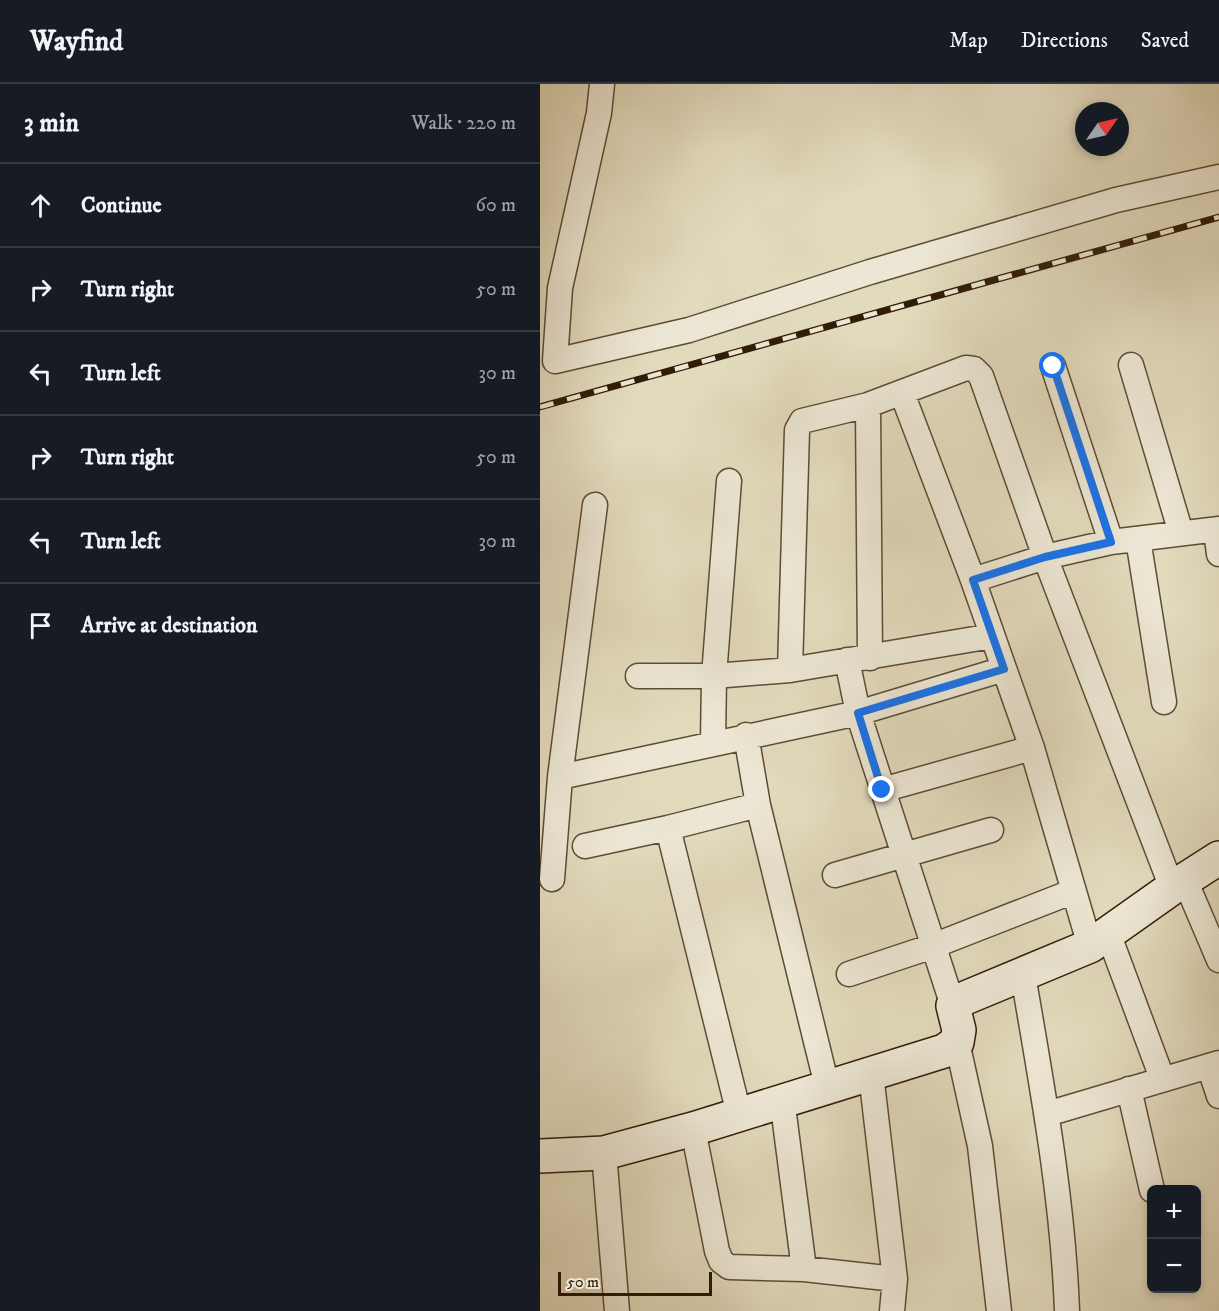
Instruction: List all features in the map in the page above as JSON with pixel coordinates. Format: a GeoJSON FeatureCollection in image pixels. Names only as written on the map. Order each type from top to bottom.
{"type":"FeatureCollection","features":[{"type":"Feature","properties":{"kind":"street"},"geometry":{"type":"LineString","coordinates":[[602,84],[599,113],[560,288],[555,361],[689,330],[870,272],[1116,200],[1219,177]]}},
{"type":"Feature","properties":{"kind":"street"},"geometry":{"type":"LineString","coordinates":[[1053,366],[1111,542]]}},
{"type":"Feature","properties":{"kind":"street"},"geometry":{"type":"LineString","coordinates":[[1131,366],[1181,533]]}},
{"type":"Feature","properties":{"kind":"street"},"geometry":{"type":"LineString","coordinates":[[790,670],[797,430],[802,421],[868,405],[966,368],[974,369],[981,376],[1045,557],[1178,884],[1219,960]]}},
{"type":"Feature","properties":{"kind":"street"},"geometry":{"type":"LineString","coordinates":[[902,393],[973,580],[1032,748],[1074,891],[1099,939],[1162,1078]]}},
{"type":"Feature","properties":{"kind":"street"},"geometry":{"type":"LineString","coordinates":[[868,405],[858,713],[959,1030],[957,1042],[980,1146],[999,1311]]}},
{"type":"Feature","properties":{"kind":"street"},"geometry":{"type":"LineString","coordinates":[[713,743],[714,676],[729,481]]}},
{"type":"Feature","properties":{"kind":"street"},"geometry":{"type":"LineString","coordinates":[[552,879],[560,777],[595,505]]}},
{"type":"Feature","properties":{"kind":"street"},"geometry":{"type":"LineString","coordinates":[[973,580],[1045,557],[1111,542],[1218,529],[1219,554]]}},
{"type":"Feature","properties":{"kind":"street"},"geometry":{"type":"LineString","coordinates":[[1138,539],[1164,702]]}},
{"type":"Feature","properties":{"kind":"street"},"geometry":{"type":"LineString","coordinates":[[638,676],[714,676],[790,670],[992,636]]}},
{"type":"Feature","properties":{"kind":"street"},"geometry":{"type":"LineString","coordinates":[[560,777],[746,735],[858,713],[1004,669]]}},
{"type":"Feature","properties":{"kind":"street"},"geometry":{"type":"LineString","coordinates":[[746,735],[758,805],[827,1086]]}},
{"type":"Feature","properties":{"kind":"street"},"geometry":{"type":"LineString","coordinates":[[882,790],[1032,748]]}},
{"type":"Feature","properties":{"kind":"street"},"geometry":{"type":"LineString","coordinates":[[585,846],[758,805]]}},
{"type":"Feature","properties":{"kind":"street"},"geometry":{"type":"LineString","coordinates":[[668,828],[739,1114]]}},
{"type":"Feature","properties":{"kind":"street"},"geometry":{"type":"LineString","coordinates":[[835,875],[904,857],[991,830]]}},
{"type":"Feature","properties":{"kind":"street"},"geometry":{"type":"LineString","coordinates":[[953,1006],[958,1001],[1023,975],[1099,939],[1219,858]]}},
{"type":"Feature","properties":{"kind":"street"},"geometry":{"type":"LineString","coordinates":[[849,974],[933,946],[1074,891]]}},
{"type":"Feature","properties":{"kind":"street"},"geometry":{"type":"LineString","coordinates":[[1023,975],[1047,1114],[1065,1260],[1067,1311]]}},
{"type":"Feature","properties":{"kind":"street"},"geometry":{"type":"LineString","coordinates":[[540,1156],[604,1153],[693,1129],[782,1099],[944,1051],[957,1042]]}},
{"type":"Feature","properties":{"kind":"street"},"geometry":{"type":"LineString","coordinates":[[1047,1114],[1214,1064],[1219,1096]]}},
{"type":"Feature","properties":{"kind":"street"},"geometry":{"type":"LineString","coordinates":[[872,1074],[895,1279],[892,1311]]}},
{"type":"Feature","properties":{"kind":"street"},"geometry":{"type":"LineString","coordinates":[[1129,1089],[1151,1185]]}},
{"type":"Feature","properties":{"kind":"street"},"geometry":{"type":"LineString","coordinates":[[782,1099],[804,1269]]}},
{"type":"Feature","properties":{"kind":"street"},"geometry":{"type":"LineString","coordinates":[[693,1129],[721,1261],[729,1267],[804,1269],[895,1279]]}},
{"type":"Feature","properties":{"kind":"street"},"geometry":{"type":"LineString","coordinates":[[604,1153],[617,1311]]}},
{"type":"Feature","properties":{"kind":"railway"},"geometry":{"type":"LineString","coordinates":[[540,407],[1219,217]]}},
{"type":"Feature","properties":{"kind":"route"},"geometry":{"type":"LineString","coordinates":[[882,790],[858,713],[1004,669],[973,580],[1045,557],[1111,542],[1053,366]]}}]}
